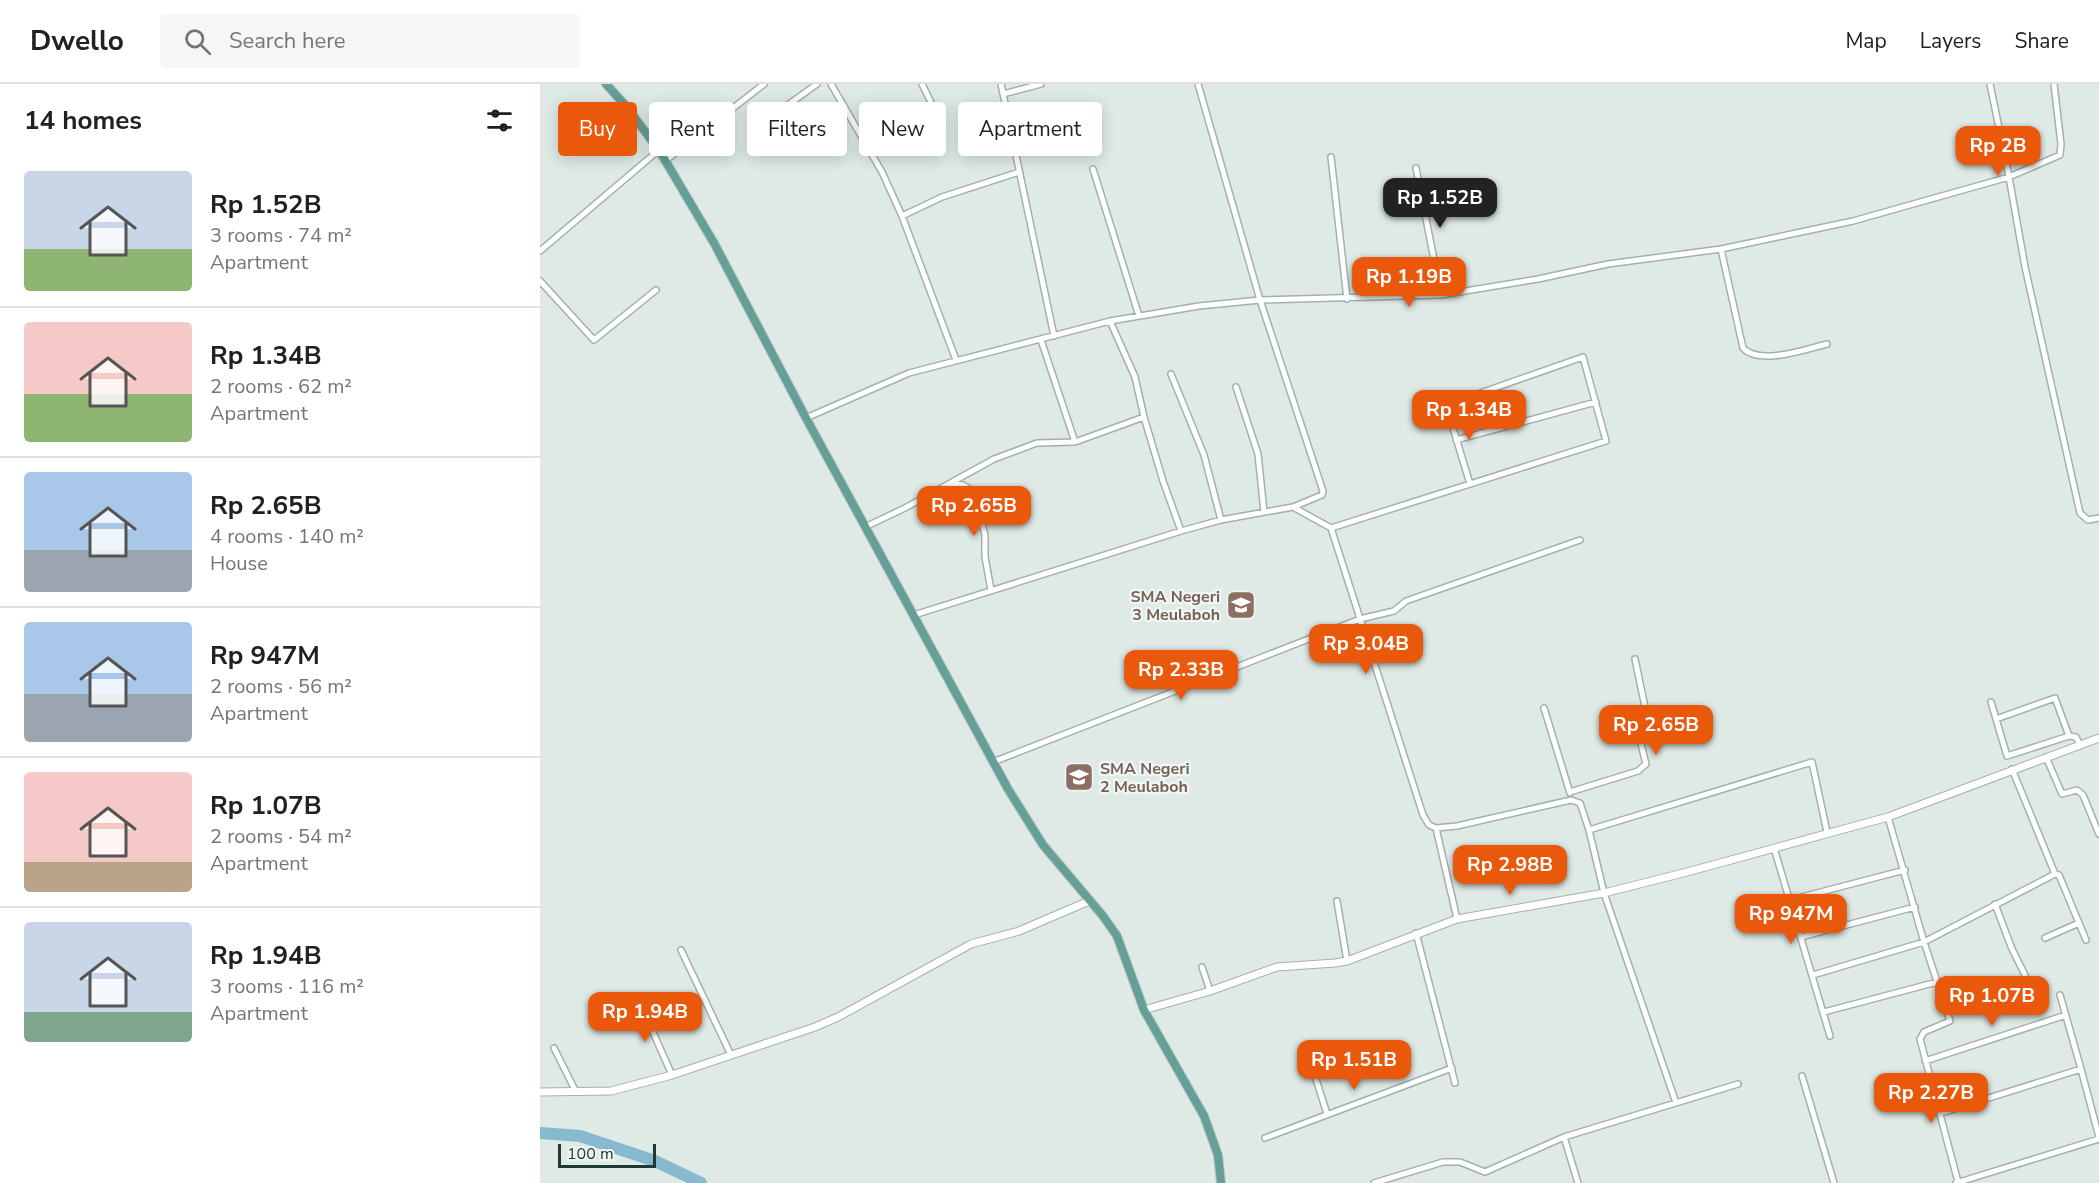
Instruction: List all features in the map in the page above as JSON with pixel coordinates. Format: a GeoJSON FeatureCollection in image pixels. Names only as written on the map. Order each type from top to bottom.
{"type":"FeatureCollection","features":[{"type":"Feature","properties":{"kind":"main road"},"geometry":{"type":"LineString","coordinates":[[606,84],[649,137]]}},
{"type":"Feature","properties":{"kind":"main road"},"geometry":{"type":"LineString","coordinates":[[662,156],[714,243],[806,418],[1008,789],[1043,845],[1117,936],[1144,1010],[1204,1116],[1218,1155],[1221,1183]]}},
{"type":"Feature","properties":{"kind":"street"},"geometry":{"type":"LineString","coordinates":[[665,161],[764,84]]}},
{"type":"Feature","properties":{"kind":"street"},"geometry":{"type":"LineString","coordinates":[[792,102],[817,84]]}},
{"type":"Feature","properties":{"kind":"street"},"geometry":{"type":"LineString","coordinates":[[831,84],[882,172],[902,216],[956,360]]}},
{"type":"Feature","properties":{"kind":"street"},"geometry":{"type":"LineString","coordinates":[[922,84],[931,102]]}},
{"type":"Feature","properties":{"kind":"street"},"geometry":{"type":"LineString","coordinates":[[1001,84],[1054,336]]}},
{"type":"Feature","properties":{"kind":"street"},"geometry":{"type":"LineString","coordinates":[[1003,94],[1041,84]]}},
{"type":"Feature","properties":{"kind":"street"},"geometry":{"type":"LineString","coordinates":[[914,615],[1180,531],[1221,520],[1293,507],[1322,495],[1323,491],[1260,300],[1198,84]]}},
{"type":"Feature","properties":{"kind":"street"},"geometry":{"type":"LineString","coordinates":[[1990,84],[2025,267],[2080,513],[2088,520],[2099,518]]}},
{"type":"Feature","properties":{"kind":"street"},"geometry":{"type":"LineString","coordinates":[[806,418],[909,373],[1110,321],[1199,306],[1260,300],[1441,295],[1538,279],[1608,264],[1721,249],[1853,221],[2009,177],[2060,155],[2061,144],[2054,84]]}},
{"type":"Feature","properties":{"kind":"street"},"geometry":{"type":"LineString","coordinates":[[540,250],[652,156]]}},
{"type":"Feature","properties":{"kind":"street"},"geometry":{"type":"LineString","coordinates":[[1331,157],[1347,298]]}},
{"type":"Feature","properties":{"kind":"street"},"geometry":{"type":"LineString","coordinates":[[1416,168],[1441,295]]}},
{"type":"Feature","properties":{"kind":"street"},"geometry":{"type":"LineString","coordinates":[[1093,169],[1139,316]]}},
{"type":"Feature","properties":{"kind":"street"},"geometry":{"type":"LineString","coordinates":[[902,216],[942,197],[1019,172]]}},
{"type":"Feature","properties":{"kind":"street"},"geometry":{"type":"LineString","coordinates":[[1721,249],[1743,348],[1746,352],[1757,356],[1772,356],[1827,344]]}},
{"type":"Feature","properties":{"kind":"street"},"geometry":{"type":"LineString","coordinates":[[540,281],[594,340],[656,290]]}},
{"type":"Feature","properties":{"kind":"street"},"geometry":{"type":"LineString","coordinates":[[1110,321],[1135,377],[1144,417],[1180,531]]}},
{"type":"Feature","properties":{"kind":"street"},"geometry":{"type":"LineString","coordinates":[[1041,340],[1075,442]]}},
{"type":"Feature","properties":{"kind":"street"},"geometry":{"type":"LineString","coordinates":[[1331,528],[1606,441],[1583,357],[1446,405],[1470,484]]}},
{"type":"Feature","properties":{"kind":"street"},"geometry":{"type":"LineString","coordinates":[[1171,374],[1204,455],[1221,520]]}},
{"type":"Feature","properties":{"kind":"street"},"geometry":{"type":"LineString","coordinates":[[1236,387],[1258,454],[1264,512]]}},
{"type":"Feature","properties":{"kind":"street"},"geometry":{"type":"LineString","coordinates":[[1456,440],[1596,402]]}},
{"type":"Feature","properties":{"kind":"street"},"geometry":{"type":"LineString","coordinates":[[865,527],[994,459],[1037,443],[1075,442],[1144,417]]}},
{"type":"Feature","properties":{"kind":"street"},"geometry":{"type":"LineString","coordinates":[[951,483],[963,485],[973,491],[986,535],[985,557],[991,590]]}},
{"type":"Feature","properties":{"kind":"street"},"geometry":{"type":"LineString","coordinates":[[1293,507],[1331,528],[1423,815],[1429,825],[1436,828],[1457,826],[1571,800],[1580,803],[1604,893],[1676,1103]]}},
{"type":"Feature","properties":{"kind":"street"},"geometry":{"type":"LineString","coordinates":[[993,762],[1360,619],[1394,611],[1406,601],[1580,540]]}},
{"type":"Feature","properties":{"kind":"street"},"geometry":{"type":"LineString","coordinates":[[1570,792],[1638,771],[1646,764],[1640,736],[1650,731],[1635,659]]}},
{"type":"Feature","properties":{"kind":"street"},"geometry":{"type":"LineString","coordinates":[[1996,719],[2055,698],[2069,736]]}},
{"type":"Feature","properties":{"kind":"street"},"geometry":{"type":"LineString","coordinates":[[1991,702],[2007,756],[2069,736],[2076,737],[2080,746]]}},
{"type":"Feature","properties":{"kind":"street"},"geometry":{"type":"LineString","coordinates":[[1544,708],[1571,800]]}},
{"type":"Feature","properties":{"kind":"street"},"geometry":{"type":"LineString","coordinates":[[1144,1010],[1210,991],[1277,967],[1347,961],[1457,919],[1604,893],[1888,817],[2099,738]]}},
{"type":"Feature","properties":{"kind":"street"},"geometry":{"type":"LineString","coordinates":[[2046,756],[2062,794],[2077,790],[2083,795],[2099,834]]}},
{"type":"Feature","properties":{"kind":"street"},"geometry":{"type":"LineString","coordinates":[[1589,830],[1812,762],[1827,832]]}},
{"type":"Feature","properties":{"kind":"street"},"geometry":{"type":"LineString","coordinates":[[2012,769],[2055,874],[2059,875],[2086,940]]}},
{"type":"Feature","properties":{"kind":"street"},"geometry":{"type":"LineString","coordinates":[[1888,817],[1936,982],[1950,1022],[1929,1030],[1920,1039],[1941,1113],[1956,1183],[2099,1138],[2060,995]]}},
{"type":"Feature","properties":{"kind":"street"},"geometry":{"type":"LineString","coordinates":[[1436,828],[1457,919]]}},
{"type":"Feature","properties":{"kind":"street"},"geometry":{"type":"LineString","coordinates":[[1774,848],[1830,1036]]}},
{"type":"Feature","properties":{"kind":"street"},"geometry":{"type":"LineString","coordinates":[[1790,900],[1905,870]]}},
{"type":"Feature","properties":{"kind":"street"},"geometry":{"type":"LineString","coordinates":[[1813,975],[1924,942],[2055,874]]}},
{"type":"Feature","properties":{"kind":"street"},"geometry":{"type":"LineString","coordinates":[[540,1092],[611,1091],[672,1075],[828,1022],[971,944],[1019,931],[1089,901]]}},
{"type":"Feature","properties":{"kind":"street"},"geometry":{"type":"LineString","coordinates":[[1337,901],[1347,961]]}},
{"type":"Feature","properties":{"kind":"street"},"geometry":{"type":"LineString","coordinates":[[1995,904],[2012,949],[2025,975]]}},
{"type":"Feature","properties":{"kind":"street"},"geometry":{"type":"LineString","coordinates":[[1801,937],[1914,907]]}},
{"type":"Feature","properties":{"kind":"street"},"geometry":{"type":"LineString","coordinates":[[2045,938],[2079,923]]}},
{"type":"Feature","properties":{"kind":"street"},"geometry":{"type":"LineString","coordinates":[[1416,933],[1455,1083]]}},
{"type":"Feature","properties":{"kind":"street"},"geometry":{"type":"LineString","coordinates":[[681,950],[731,1055]]}},
{"type":"Feature","properties":{"kind":"street"},"geometry":{"type":"LineString","coordinates":[[1202,967],[1210,991]]}},
{"type":"Feature","properties":{"kind":"street"},"geometry":{"type":"LineString","coordinates":[[1824,1012],[1936,982]]}},
{"type":"Feature","properties":{"kind":"street"},"geometry":{"type":"LineString","coordinates":[[640,1002],[672,1075]]}},
{"type":"Feature","properties":{"kind":"street"},"geometry":{"type":"LineString","coordinates":[[1925,1061],[2066,1015]]}},
{"type":"Feature","properties":{"kind":"street"},"geometry":{"type":"LineString","coordinates":[[554,1048],[576,1092]]}},
{"type":"Feature","properties":{"kind":"street"},"geometry":{"type":"LineString","coordinates":[[1309,1058],[1327,1114]]}},
{"type":"Feature","properties":{"kind":"street"},"geometry":{"type":"LineString","coordinates":[[1264,1138],[1452,1068]]}},
{"type":"Feature","properties":{"kind":"street"},"geometry":{"type":"LineString","coordinates":[[1941,1113],[2081,1069]]}},
{"type":"Feature","properties":{"kind":"street"},"geometry":{"type":"LineString","coordinates":[[1802,1076],[1834,1183]]}},
{"type":"Feature","properties":{"kind":"street"},"geometry":{"type":"LineString","coordinates":[[1374,1183],[1443,1162],[1460,1162],[1485,1172],[1564,1137],[1738,1084]]}},
{"type":"Feature","properties":{"kind":"street"},"geometry":{"type":"LineString","coordinates":[[1564,1137],[1578,1183]]}},
{"type":"Feature","properties":{"kind":"waterway"},"geometry":{"type":"LineString","coordinates":[[540,1133],[580,1136],[655,1161],[701,1183]]}},
{"type":"Feature","properties":{"kind":"place","name":"SMA Negeri 3 Meulaboh"},"geometry":{"type":"Point","coordinates":[1241,605]}},
{"type":"Feature","properties":{"kind":"place","name":"SMA Negeri 2 Meulaboh"},"geometry":{"type":"Point","coordinates":[1079,777]}}]}
